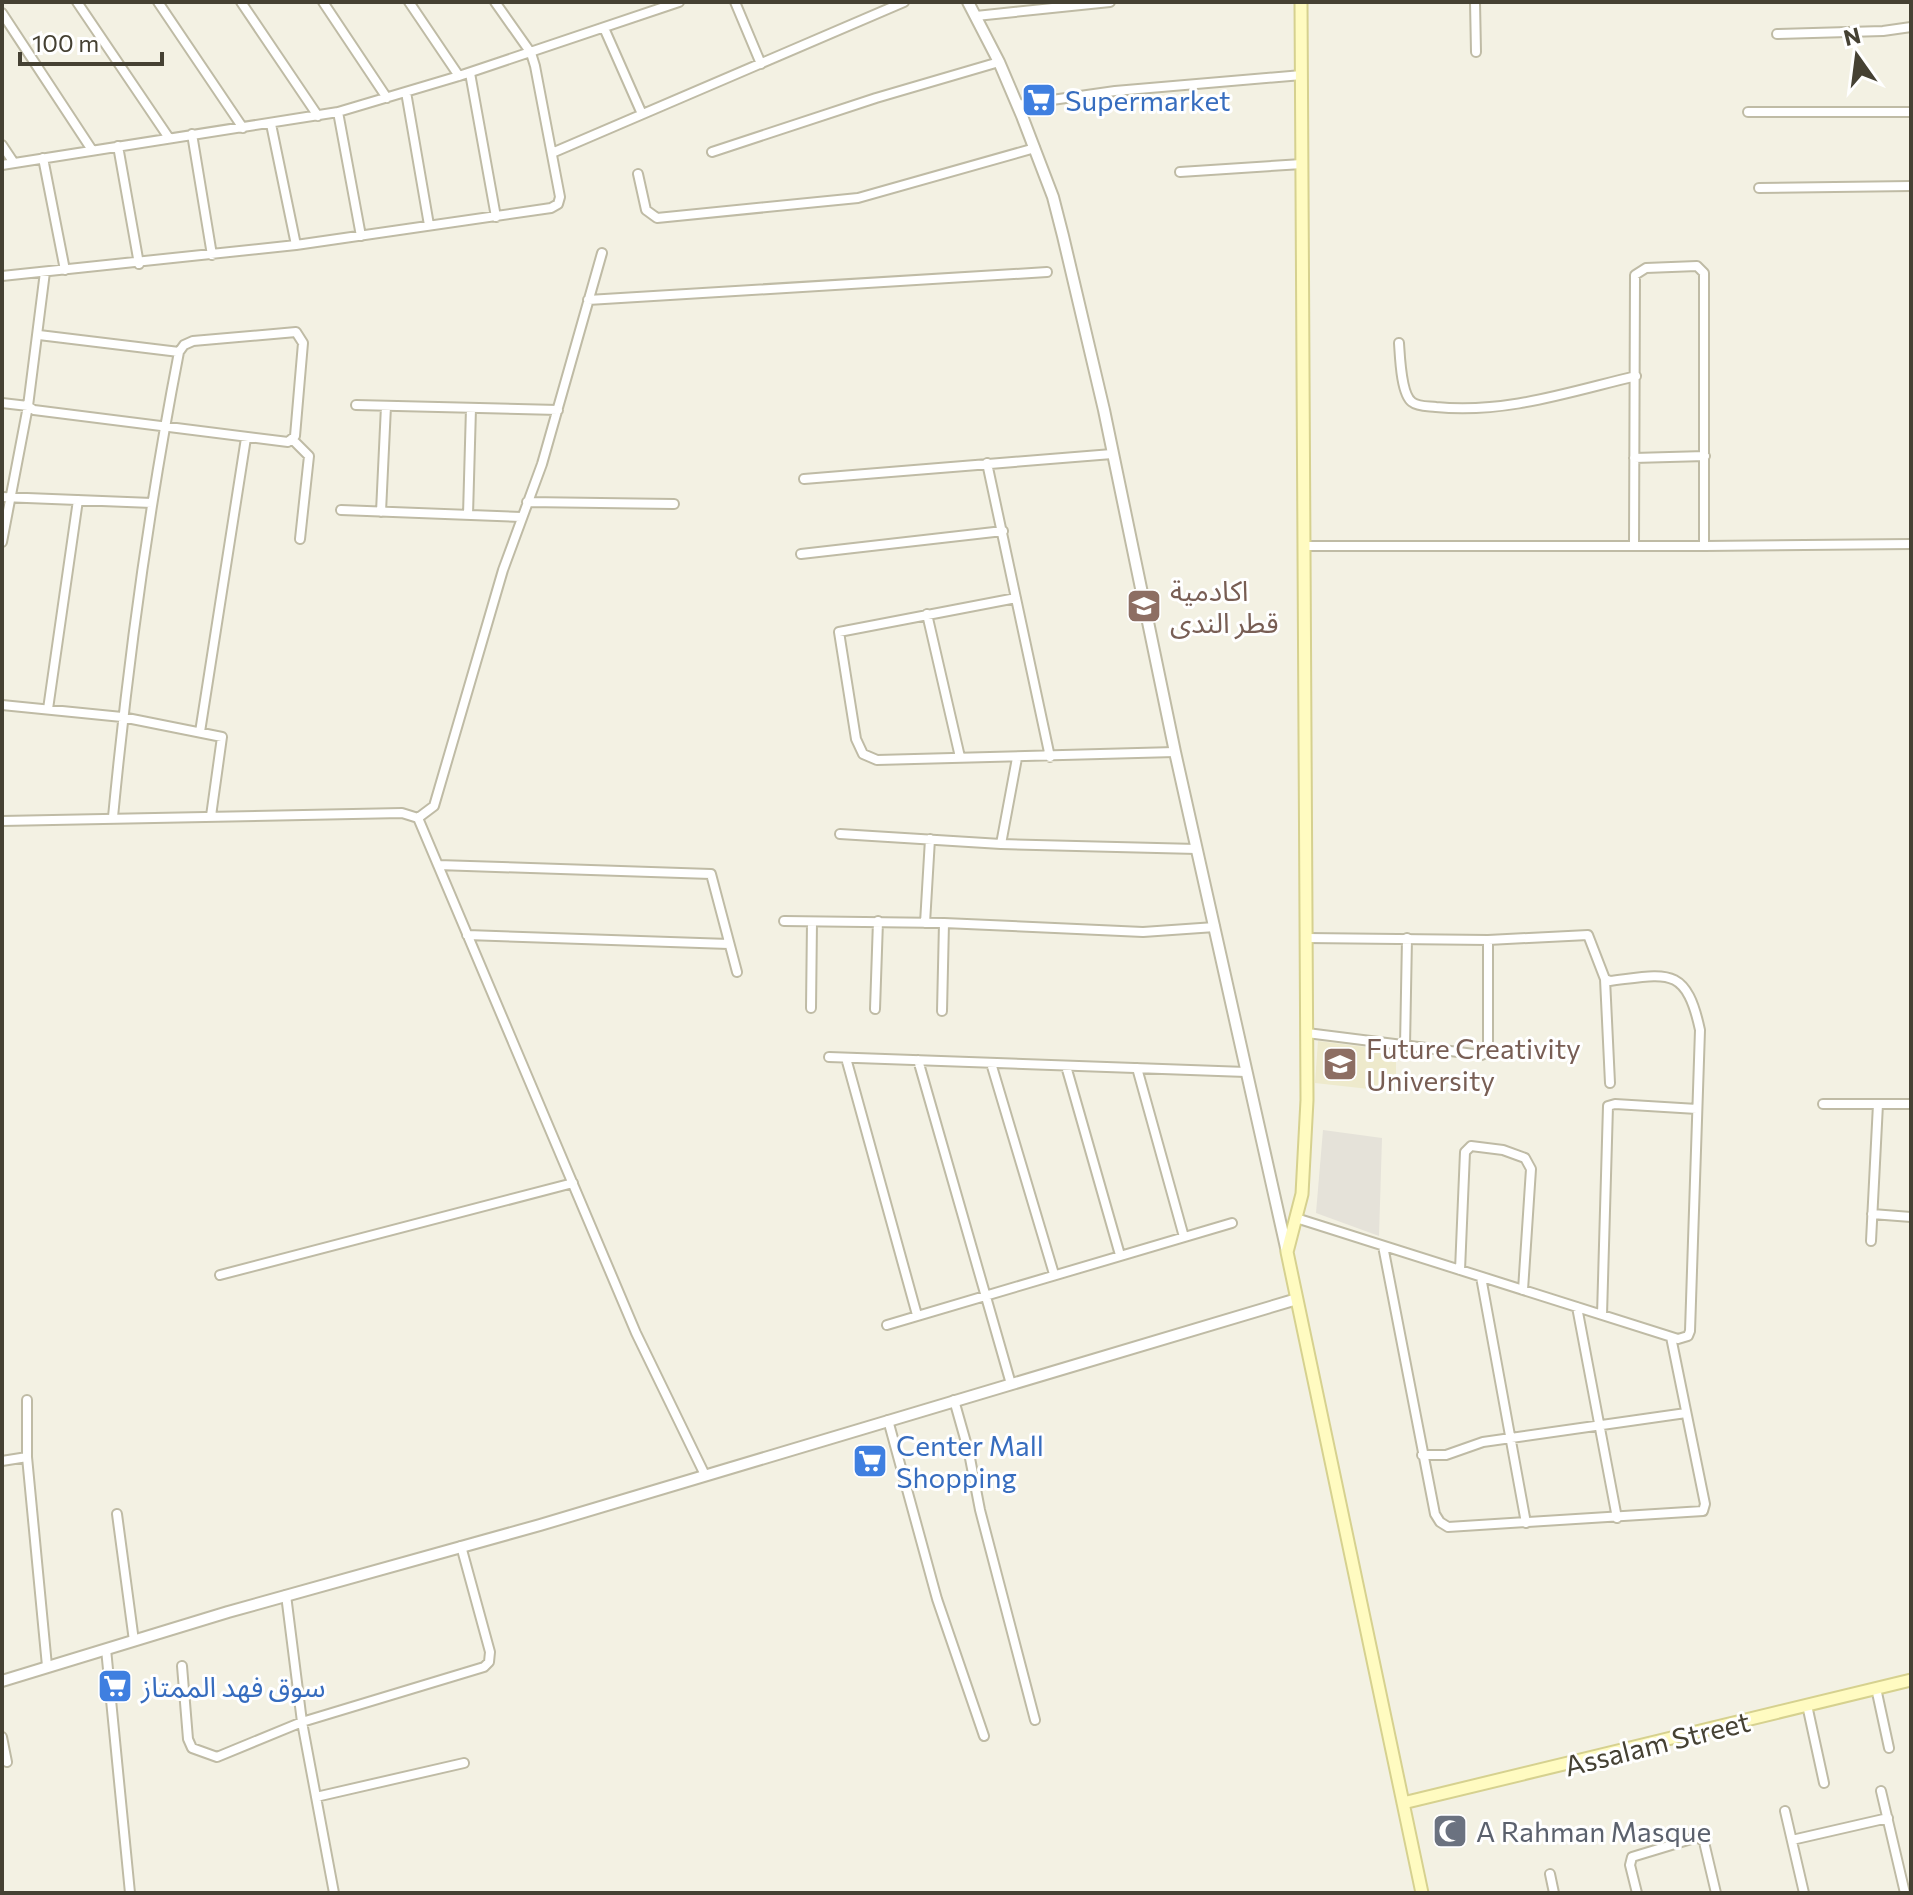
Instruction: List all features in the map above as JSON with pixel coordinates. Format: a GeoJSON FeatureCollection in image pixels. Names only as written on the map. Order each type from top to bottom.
{"type":"FeatureCollection","features":[{"type":"Feature","properties":{"kind":"main road"},"geometry":{"type":"LineString","coordinates":[[1301,2],[1306,1151],[1296,1218],[1287,1252],[1422,1893]]}},
{"type":"Feature","properties":{"kind":"main road","name":"Assalam Street"},"geometry":{"type":"LineString","coordinates":[[1403,1803],[1911,1680]]}},
{"type":"Feature","properties":{"kind":"street"},"geometry":{"type":"LineString","coordinates":[[77,2],[169,138]]}},
{"type":"Feature","properties":{"kind":"street"},"geometry":{"type":"LineString","coordinates":[[158,2],[243,128]]}},
{"type":"Feature","properties":{"kind":"street"},"geometry":{"type":"LineString","coordinates":[[241,2],[318,116]]}},
{"type":"Feature","properties":{"kind":"street"},"geometry":{"type":"LineString","coordinates":[[323,2],[387,98]]}},
{"type":"Feature","properties":{"kind":"street"},"geometry":{"type":"LineString","coordinates":[[409,2],[459,76]]}},
{"type":"Feature","properties":{"kind":"street"},"geometry":{"type":"LineString","coordinates":[[2,276],[139,264],[296,245],[551,208],[558,204],[560,197],[531,53],[495,2]]}},
{"type":"Feature","properties":{"kind":"street"},"geometry":{"type":"LineString","coordinates":[[2,165],[338,112],[470,73],[679,2]]}},
{"type":"Feature","properties":{"kind":"street"},"geometry":{"type":"LineString","coordinates":[[735,2],[761,64]]}},
{"type":"Feature","properties":{"kind":"street"},"geometry":{"type":"LineString","coordinates":[[552,153],[904,2]]}},
{"type":"Feature","properties":{"kind":"street"},"geometry":{"type":"LineString","coordinates":[[968,2],[999,62],[1035,148],[1063,236],[1287,1252]]}},
{"type":"Feature","properties":{"kind":"street"},"geometry":{"type":"LineString","coordinates":[[976,16],[1110,2]]}},
{"type":"Feature","properties":{"kind":"street"},"geometry":{"type":"LineString","coordinates":[[1475,2],[1476,52]]}},
{"type":"Feature","properties":{"kind":"street"},"geometry":{"type":"LineString","coordinates":[[2,13],[92,150]]}},
{"type":"Feature","properties":{"kind":"street"},"geometry":{"type":"LineString","coordinates":[[1777,34],[1883,31],[1911,27]]}},
{"type":"Feature","properties":{"kind":"street"},"geometry":{"type":"LineString","coordinates":[[604,28],[642,114]]}},
{"type":"Feature","properties":{"kind":"street"},"geometry":{"type":"LineString","coordinates":[[712,152],[876,98],[999,62]]}},
{"type":"Feature","properties":{"kind":"street"},"geometry":{"type":"LineString","coordinates":[[470,73],[496,217]]}},
{"type":"Feature","properties":{"kind":"street"},"geometry":{"type":"LineString","coordinates":[[1017,105],[1115,91],[1302,75]]}},
{"type":"Feature","properties":{"kind":"street"},"geometry":{"type":"LineString","coordinates":[[406,92],[429,225]]}},
{"type":"Feature","properties":{"kind":"street"},"geometry":{"type":"LineString","coordinates":[[338,112],[361,236]]}},
{"type":"Feature","properties":{"kind":"street"},"geometry":{"type":"LineString","coordinates":[[1748,112],[1911,112]]}},
{"type":"Feature","properties":{"kind":"street"},"geometry":{"type":"LineString","coordinates":[[271,124],[296,245]]}},
{"type":"Feature","properties":{"kind":"street"},"geometry":{"type":"LineString","coordinates":[[192,134],[212,255]]}},
{"type":"Feature","properties":{"kind":"street"},"geometry":{"type":"LineString","coordinates":[[2,145],[14,163]]}},
{"type":"Feature","properties":{"kind":"street"},"geometry":{"type":"LineString","coordinates":[[118,146],[139,264]]}},
{"type":"Feature","properties":{"kind":"street"},"geometry":{"type":"LineString","coordinates":[[638,174],[646,210],[657,218],[858,198],[1035,148]]}},
{"type":"Feature","properties":{"kind":"street"},"geometry":{"type":"LineString","coordinates":[[43,158],[65,270]]}},
{"type":"Feature","properties":{"kind":"street"},"geometry":{"type":"LineString","coordinates":[[1180,172],[1302,164]]}},
{"type":"Feature","properties":{"kind":"street"},"geometry":{"type":"LineString","coordinates":[[1759,188],[1911,186]]}},
{"type":"Feature","properties":{"kind":"street"},"geometry":{"type":"LineString","coordinates":[[418,818],[434,806],[490,613],[542,464],[602,253]]}},
{"type":"Feature","properties":{"kind":"street"},"geometry":{"type":"LineString","coordinates":[[1634,545],[1635,275],[1646,268],[1702,268],[1704,546]]}},
{"type":"Feature","properties":{"kind":"street"},"geometry":{"type":"LineString","coordinates":[[2,542],[6,497],[28,406],[45,272]]}},
{"type":"Feature","properties":{"kind":"street"},"geometry":{"type":"LineString","coordinates":[[588,300],[1047,272]]}},
{"type":"Feature","properties":{"kind":"street"},"geometry":{"type":"LineString","coordinates":[[113,817],[132,633],[165,425],[179,352],[184,345],[193,341],[296,332],[303,343],[293,440]]}},
{"type":"Feature","properties":{"kind":"street"},"geometry":{"type":"LineString","coordinates":[[39,335],[179,352]]}},
{"type":"Feature","properties":{"kind":"street"},"geometry":{"type":"LineString","coordinates":[[1399,343],[1407,395],[1416,405],[1453,409],[1494,408],[1543,400],[1636,376]]}},
{"type":"Feature","properties":{"kind":"street"},"geometry":{"type":"LineString","coordinates":[[2,403],[246,438],[293,440]]}},
{"type":"Feature","properties":{"kind":"street"},"geometry":{"type":"LineString","coordinates":[[356,405],[558,410]]}},
{"type":"Feature","properties":{"kind":"street"},"geometry":{"type":"LineString","coordinates":[[381,512],[386,406]]}},
{"type":"Feature","properties":{"kind":"street"},"geometry":{"type":"LineString","coordinates":[[468,515],[471,408]]}},
{"type":"Feature","properties":{"kind":"street"},"geometry":{"type":"LineString","coordinates":[[200,732],[246,438]]}},
{"type":"Feature","properties":{"kind":"street"},"geometry":{"type":"LineString","coordinates":[[293,440],[309,456],[300,539]]}},
{"type":"Feature","properties":{"kind":"street"},"geometry":{"type":"LineString","coordinates":[[804,479],[1112,454]]}},
{"type":"Feature","properties":{"kind":"street"},"geometry":{"type":"LineString","coordinates":[[1634,458],[1705,456]]}},
{"type":"Feature","properties":{"kind":"street"},"geometry":{"type":"LineString","coordinates":[[987,463],[1050,757]]}},
{"type":"Feature","properties":{"kind":"street"},"geometry":{"type":"LineString","coordinates":[[6,497],[152,503]]}},
{"type":"Feature","properties":{"kind":"street"},"geometry":{"type":"LineString","coordinates":[[48,709],[78,500]]}},
{"type":"Feature","properties":{"kind":"street"},"geometry":{"type":"LineString","coordinates":[[527,502],[674,504]]}},
{"type":"Feature","properties":{"kind":"street"},"geometry":{"type":"LineString","coordinates":[[341,510],[521,517]]}},
{"type":"Feature","properties":{"kind":"street"},"geometry":{"type":"LineString","coordinates":[[801,554],[1003,531]]}},
{"type":"Feature","properties":{"kind":"street"},"geometry":{"type":"LineString","coordinates":[[1305,546],[1911,544]]}},
{"type":"Feature","properties":{"kind":"street"},"geometry":{"type":"LineString","coordinates":[[1016,598],[839,632],[856,739],[863,754],[877,760],[1175,752]]}},
{"type":"Feature","properties":{"kind":"street"},"geometry":{"type":"LineString","coordinates":[[927,614],[960,757]]}},
{"type":"Feature","properties":{"kind":"street"},"geometry":{"type":"LineString","coordinates":[[2,705],[122,717],[220,736],[223,739],[211,816]]}},
{"type":"Feature","properties":{"kind":"street"},"geometry":{"type":"LineString","coordinates":[[1001,844],[1017,758]]}},
{"type":"Feature","properties":{"kind":"street"},"geometry":{"type":"LineString","coordinates":[[2,821],[402,813],[418,818],[636,1333],[705,1475]]}},
{"type":"Feature","properties":{"kind":"street"},"geometry":{"type":"LineString","coordinates":[[840,834],[1001,844],[1197,849]]}},
{"type":"Feature","properties":{"kind":"street"},"geometry":{"type":"LineString","coordinates":[[925,923],[930,839]]}},
{"type":"Feature","properties":{"kind":"street"},"geometry":{"type":"LineString","coordinates":[[438,865],[707,873],[713,878],[737,972]]}},
{"type":"Feature","properties":{"kind":"street"},"geometry":{"type":"LineString","coordinates":[[784,921],[944,923],[1143,932],[1215,927]]}},
{"type":"Feature","properties":{"kind":"street"},"geometry":{"type":"LineString","coordinates":[[875,1009],[878,921]]}},
{"type":"Feature","properties":{"kind":"street"},"geometry":{"type":"LineString","coordinates":[[811,1008],[812,922]]}},
{"type":"Feature","properties":{"kind":"street"},"geometry":{"type":"LineString","coordinates":[[942,1011],[944,923]]}},
{"type":"Feature","properties":{"kind":"street"},"geometry":{"type":"LineString","coordinates":[[467,935],[729,944]]}},
{"type":"Feature","properties":{"kind":"street"},"geometry":{"type":"LineString","coordinates":[[1307,938],[1488,940],[1588,935],[1605,979],[1610,1083]]}},
{"type":"Feature","properties":{"kind":"street"},"geometry":{"type":"LineString","coordinates":[[1405,1046],[1407,938]]}},
{"type":"Feature","properties":{"kind":"street"},"geometry":{"type":"LineString","coordinates":[[1307,1033],[1475,1056],[1486,1054],[1488,940]]}},
{"type":"Feature","properties":{"kind":"street"},"geometry":{"type":"LineString","coordinates":[[1296,1218],[1684,1339],[1690,1331],[1700,1030],[1691,997],[1682,983],[1664,977],[1605,979]]}},
{"type":"Feature","properties":{"kind":"street"},"geometry":{"type":"LineString","coordinates":[[829,1057],[1246,1072]]}},
{"type":"Feature","properties":{"kind":"street"},"geometry":{"type":"LineString","coordinates":[[846,1058],[917,1315]]}},
{"type":"Feature","properties":{"kind":"street"},"geometry":{"type":"LineString","coordinates":[[918,1060],[1011,1384]]}},
{"type":"Feature","properties":{"kind":"street"},"geometry":{"type":"LineString","coordinates":[[991,1063],[1054,1274]]}},
{"type":"Feature","properties":{"kind":"street"},"geometry":{"type":"LineString","coordinates":[[1066,1066],[1120,1255]]}},
{"type":"Feature","properties":{"kind":"street"},"geometry":{"type":"LineString","coordinates":[[1137,1068],[1184,1237]]}},
{"type":"Feature","properties":{"kind":"street"},"geometry":{"type":"LineString","coordinates":[[1823,1104],[1911,1104]]}},
{"type":"Feature","properties":{"kind":"street"},"geometry":{"type":"LineString","coordinates":[[1871,1241],[1878,1104]]}},
{"type":"Feature","properties":{"kind":"street"},"geometry":{"type":"LineString","coordinates":[[1602,1315],[1608,1106],[1697,1109]]}},
{"type":"Feature","properties":{"kind":"street"},"geometry":{"type":"LineString","coordinates":[[1460,1270],[1465,1152],[1471,1146],[1503,1150],[1525,1158],[1531,1169],[1523,1290]]}},
{"type":"Feature","properties":{"kind":"street"},"geometry":{"type":"LineString","coordinates":[[220,1275],[573,1183]]}},
{"type":"Feature","properties":{"kind":"street"},"geometry":{"type":"LineString","coordinates":[[1872,1214],[1911,1217]]}},
{"type":"Feature","properties":{"kind":"street"},"geometry":{"type":"LineString","coordinates":[[887,1325],[1232,1223]]}},
{"type":"Feature","properties":{"kind":"street"},"geometry":{"type":"LineString","coordinates":[[1383,1246],[1435,1514],[1452,1528],[1699,1513],[1705,1509],[1671,1337]]}},
{"type":"Feature","properties":{"kind":"street"},"geometry":{"type":"LineString","coordinates":[[1481,1277],[1526,1523]]}},
{"type":"Feature","properties":{"kind":"street"},"geometry":{"type":"LineString","coordinates":[[2,1681],[286,1595],[540,1525],[1297,1299]]}},
{"type":"Feature","properties":{"kind":"street"},"geometry":{"type":"LineString","coordinates":[[1577,1307],[1617,1518]]}},
{"type":"Feature","properties":{"kind":"street"},"geometry":{"type":"LineString","coordinates":[[27,1400],[27,1457],[47,1666]]}},
{"type":"Feature","properties":{"kind":"street"},"geometry":{"type":"LineString","coordinates":[[954,1400],[1035,1720]]}},
{"type":"Feature","properties":{"kind":"street"},"geometry":{"type":"LineString","coordinates":[[1422,1455],[1453,1454],[1483,1442],[1686,1413]]}},
{"type":"Feature","properties":{"kind":"street"},"geometry":{"type":"LineString","coordinates":[[888,1420],[937,1599],[984,1736]]}},
{"type":"Feature","properties":{"kind":"street"},"geometry":{"type":"LineString","coordinates":[[2,1461],[27,1457]]}},
{"type":"Feature","properties":{"kind":"street"},"geometry":{"type":"LineString","coordinates":[[117,1514],[134,1641]]}},
{"type":"Feature","properties":{"kind":"street"},"geometry":{"type":"LineString","coordinates":[[182,1666],[188,1739],[192,1748],[217,1757],[302,1722],[484,1667],[489,1662],[490,1652],[461,1546]]}},
{"type":"Feature","properties":{"kind":"street"},"geometry":{"type":"LineString","coordinates":[[286,1595],[302,1722],[334,1893]]}},
{"type":"Feature","properties":{"kind":"street"},"geometry":{"type":"LineString","coordinates":[[106,1649],[130,1893]]}},
{"type":"Feature","properties":{"kind":"street"},"geometry":{"type":"LineString","coordinates":[[1876,1688],[1889,1748]]}},
{"type":"Feature","properties":{"kind":"street"},"geometry":{"type":"LineString","coordinates":[[1807,1705],[1824,1783]]}},
{"type":"Feature","properties":{"kind":"street"},"geometry":{"type":"LineString","coordinates":[[2,1737],[7,1762]]}},
{"type":"Feature","properties":{"kind":"street"},"geometry":{"type":"LineString","coordinates":[[316,1797],[464,1763]]}},
{"type":"Feature","properties":{"kind":"street"},"geometry":{"type":"LineString","coordinates":[[1881,1791],[1905,1893]]}},
{"type":"Feature","properties":{"kind":"street"},"geometry":{"type":"LineString","coordinates":[[1785,1811],[1804,1893]]}},
{"type":"Feature","properties":{"kind":"street"},"geometry":{"type":"LineString","coordinates":[[1792,1840],[1888,1818]]}},
{"type":"Feature","properties":{"kind":"street"},"geometry":{"type":"LineString","coordinates":[[1637,1893],[1630,1865],[1632,1857],[1698,1837],[1704,1842],[1716,1893]]}},
{"type":"Feature","properties":{"kind":"street"},"geometry":{"type":"LineString","coordinates":[[1550,1874],[1554,1893]]}},
{"type":"Feature","properties":{"kind":"shaded area"},"geometry":{"type":"Polygon","coordinates":[[[1318,1041],[1396,1051],[1396,1092],[1315,1083],[1318,1041]]]}},
{"type":"Feature","properties":{"kind":"shaded area"},"geometry":{"type":"Polygon","coordinates":[[[1323,1130],[1382,1138],[1379,1236],[1316,1213],[1323,1130]]]}},
{"type":"Feature","properties":{"kind":"place","name":"Supermarket"},"geometry":{"type":"Point","coordinates":[1039,100]}},
{"type":"Feature","properties":{"kind":"place","name":"اكادمية قطر الندى"},"geometry":{"type":"Point","coordinates":[1144,606]}},
{"type":"Feature","properties":{"kind":"place","name":"Future Creativity University"},"geometry":{"type":"Point","coordinates":[1340,1064]}},
{"type":"Feature","properties":{"kind":"place","name":"Center Mall Shopping"},"geometry":{"type":"Point","coordinates":[870,1461]}},
{"type":"Feature","properties":{"kind":"place","name":"سوق فهد الممتاز"},"geometry":{"type":"Point","coordinates":[115,1686]}},
{"type":"Feature","properties":{"kind":"place","name":"A Rahman Masque"},"geometry":{"type":"Point","coordinates":[1450,1831]}}]}
